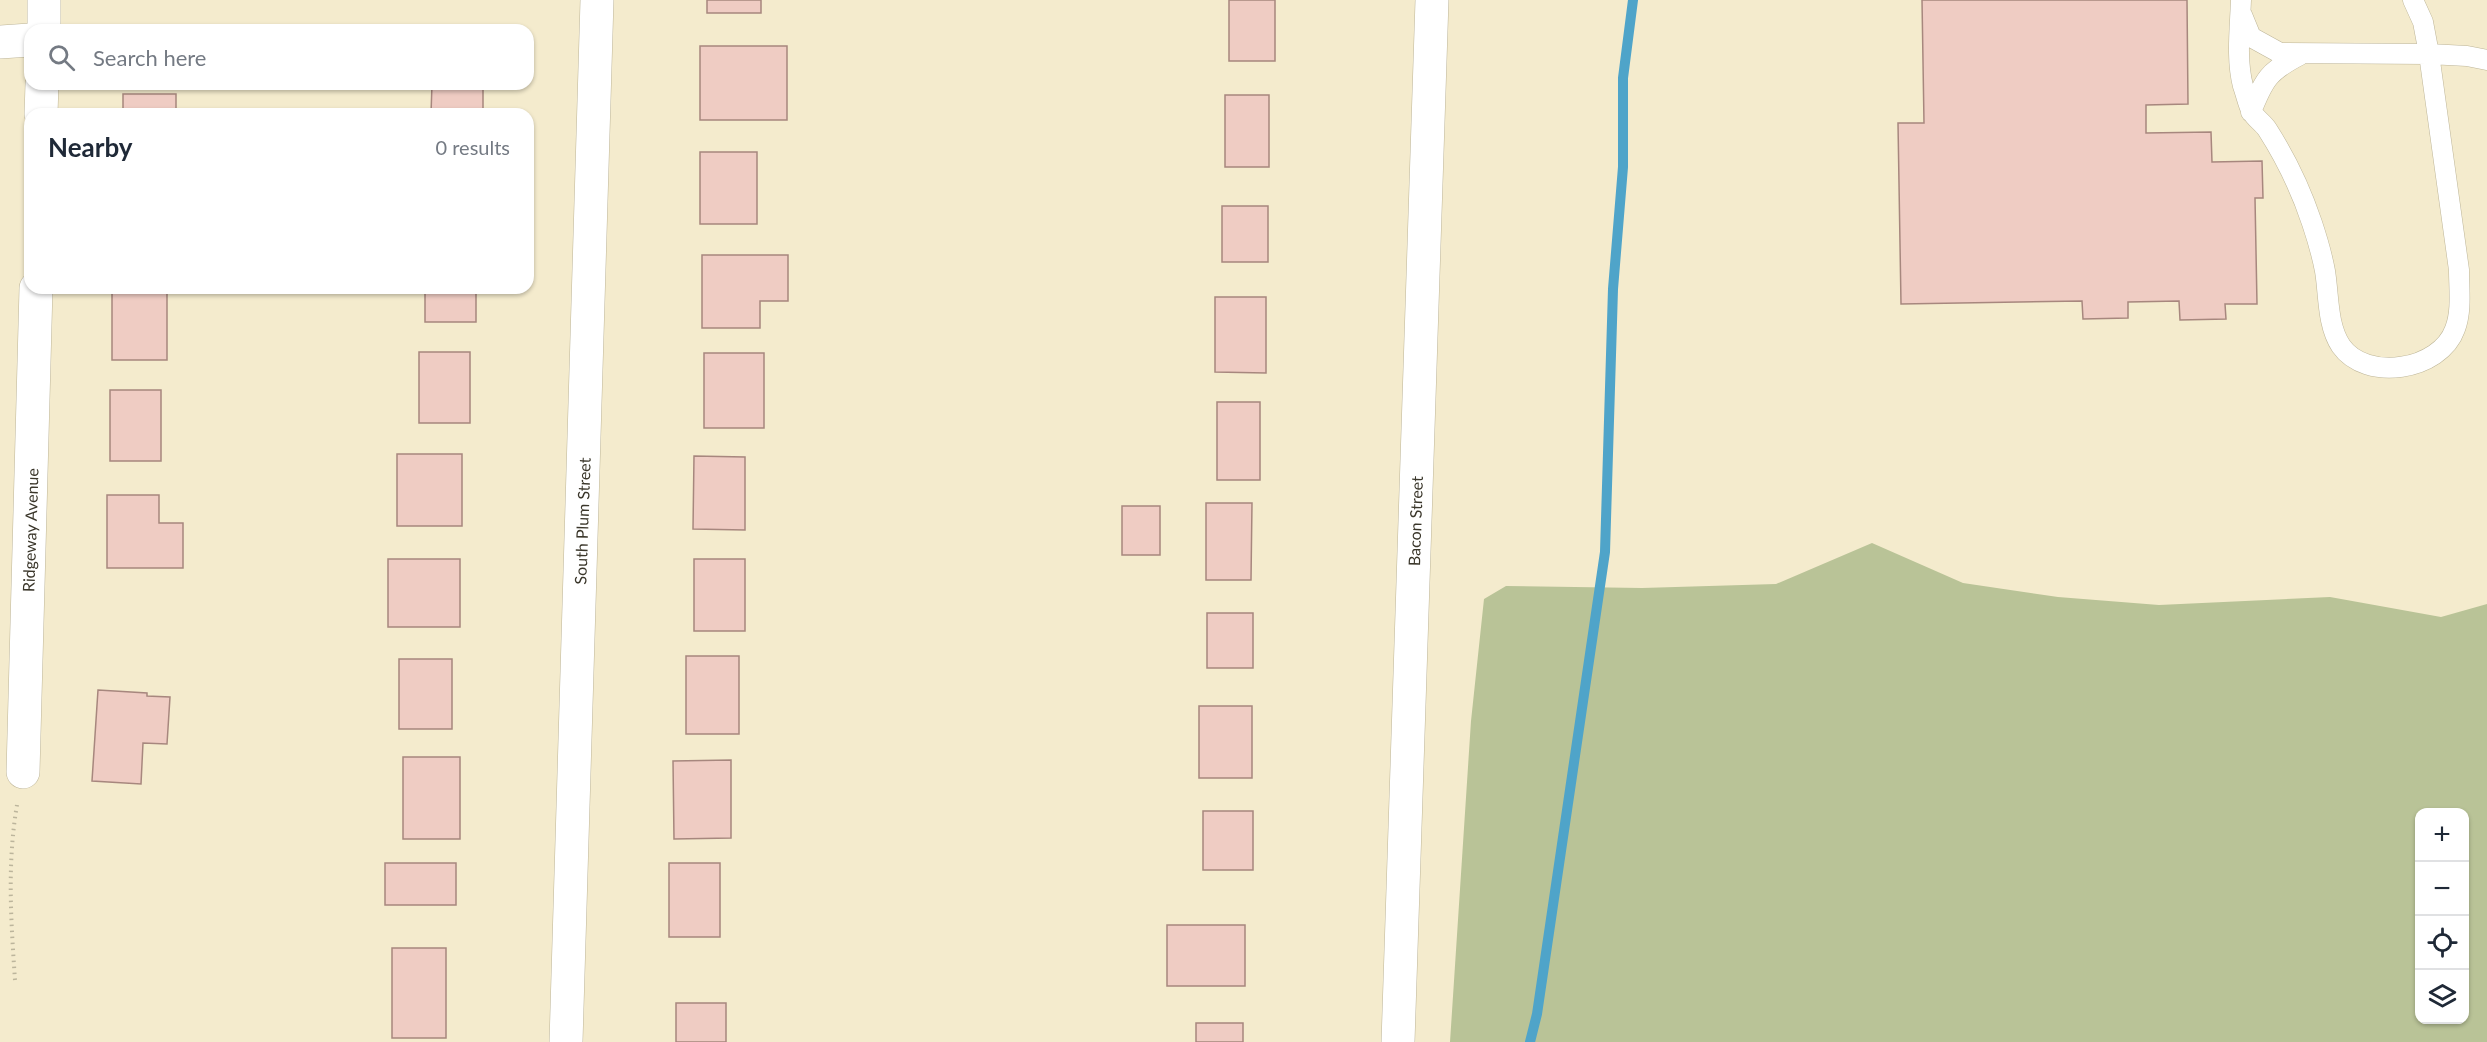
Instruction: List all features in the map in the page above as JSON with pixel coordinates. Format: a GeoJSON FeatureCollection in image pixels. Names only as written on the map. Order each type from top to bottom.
{"type":"FeatureCollection","features":[{"type":"Feature","properties":{"kind":"street"},"geometry":{"type":"LineString","coordinates":[[44,0],[44,24]]}},
{"type":"Feature","properties":{"kind":"street","name":"South Plum Street"},"geometry":{"type":"LineString","coordinates":[[566,1042],[597,0]]}},
{"type":"Feature","properties":{"kind":"street","name":"Bacon Street"},"geometry":{"type":"LineString","coordinates":[[1398,1042],[1432,0]]}},
{"type":"Feature","properties":{"kind":"street"},"geometry":{"type":"LineString","coordinates":[[0,42],[24,40]]}},
{"type":"Feature","properties":{"kind":"street"},"geometry":{"type":"LineString","coordinates":[[41,108],[42,90]]}},
{"type":"Feature","properties":{"kind":"street","name":"Ridgeway Avenue"},"geometry":{"type":"LineString","coordinates":[[23,772],[36,294]]}},
{"type":"Feature","properties":{"kind":"lane"},"geometry":{"type":"LineString","coordinates":[[2241,6],[2240,71],[2251,111],[2266,128],[2296,182],[2312,223],[2324,270],[2331,320],[2342,346],[2359,360],[2381,367],[2407,367],[2426,361],[2443,348],[2455,329],[2459,302],[2459,270],[2429,54],[2423,22],[2413,0]]}},
{"type":"Feature","properties":{"kind":"lane"},"geometry":{"type":"LineString","coordinates":[[2241,6],[2251,37],[2280,53],[2429,54],[2487,60]]}},
{"type":"Feature","properties":{"kind":"lane"},"geometry":{"type":"LineString","coordinates":[[2251,111],[2262,84],[2277,67],[2303,53]]}},
{"type":"Feature","properties":{"kind":"path"},"geometry":{"type":"LineString","coordinates":[[15,980],[11,919],[12,833],[23,772]]}},
{"type":"Feature","properties":{"kind":"green space"},"geometry":{"type":"Polygon","coordinates":[[[1872,543],[1963,583],[2058,597],[2159,605],[2330,597],[2441,617],[2487,604],[2487,1042],[1450,1042],[1471,721],[1484,599],[1506,586],[1642,588],[1776,584],[1872,543]]]}},
{"type":"Feature","properties":{"kind":"building"},"geometry":{"type":"Polygon","coordinates":[[[707,0],[761,0],[761,13],[707,13],[707,0]]]}},
{"type":"Feature","properties":{"kind":"building"},"geometry":{"type":"Polygon","coordinates":[[[1229,0],[1275,0],[1275,61],[1229,61],[1229,0]]]}},
{"type":"Feature","properties":{"kind":"building"},"geometry":{"type":"Polygon","coordinates":[[[1922,0],[2187,0],[2188,104],[2146,105],[2146,133],[2211,132],[2212,162],[2262,161],[2263,198],[2255,198],[2257,304],[2225,304],[2226,319],[2180,320],[2179,301],[2128,302],[2128,318],[2083,319],[2082,301],[1901,304],[1898,123],[1924,123],[1922,0]]]}},
{"type":"Feature","properties":{"kind":"building"},"geometry":{"type":"Polygon","coordinates":[[[700,46],[787,46],[787,120],[700,120],[700,46]]]}},
{"type":"Feature","properties":{"kind":"building"},"geometry":{"type":"Polygon","coordinates":[[[432,90],[483,90],[483,108],[431,108],[432,90]]]}},
{"type":"Feature","properties":{"kind":"building"},"geometry":{"type":"Polygon","coordinates":[[[123,94],[176,94],[176,108],[123,108],[123,94]]]}},
{"type":"Feature","properties":{"kind":"building"},"geometry":{"type":"Polygon","coordinates":[[[1225,95],[1269,95],[1269,167],[1225,167],[1225,95]]]}},
{"type":"Feature","properties":{"kind":"building"},"geometry":{"type":"Polygon","coordinates":[[[700,152],[757,152],[757,224],[700,224],[700,152]]]}},
{"type":"Feature","properties":{"kind":"building"},"geometry":{"type":"Polygon","coordinates":[[[1222,206],[1268,206],[1268,262],[1222,262],[1222,206]]]}},
{"type":"Feature","properties":{"kind":"building"},"geometry":{"type":"Polygon","coordinates":[[[702,255],[788,255],[788,301],[760,301],[760,328],[702,328],[702,255]]]}},
{"type":"Feature","properties":{"kind":"building"},"geometry":{"type":"Polygon","coordinates":[[[112,294],[167,294],[167,360],[112,360],[112,294]]]}},
{"type":"Feature","properties":{"kind":"building"},"geometry":{"type":"Polygon","coordinates":[[[425,294],[476,294],[476,322],[425,322],[425,294]]]}},
{"type":"Feature","properties":{"kind":"building"},"geometry":{"type":"Polygon","coordinates":[[[1215,297],[1266,297],[1266,373],[1215,372],[1215,297]]]}},
{"type":"Feature","properties":{"kind":"building"},"geometry":{"type":"Polygon","coordinates":[[[419,352],[470,352],[470,423],[419,423],[419,352]]]}},
{"type":"Feature","properties":{"kind":"building"},"geometry":{"type":"Polygon","coordinates":[[[704,353],[764,353],[764,428],[704,428],[704,353]]]}},
{"type":"Feature","properties":{"kind":"building"},"geometry":{"type":"Polygon","coordinates":[[[110,390],[161,390],[161,461],[110,461],[110,390]]]}},
{"type":"Feature","properties":{"kind":"building"},"geometry":{"type":"Polygon","coordinates":[[[1217,402],[1260,402],[1260,480],[1217,480],[1217,402]]]}},
{"type":"Feature","properties":{"kind":"building"},"geometry":{"type":"Polygon","coordinates":[[[397,454],[462,454],[462,526],[397,526],[397,454]]]}},
{"type":"Feature","properties":{"kind":"building"},"geometry":{"type":"Polygon","coordinates":[[[694,456],[745,457],[745,530],[693,529],[694,456]]]}},
{"type":"Feature","properties":{"kind":"building"},"geometry":{"type":"Polygon","coordinates":[[[107,495],[159,495],[159,523],[183,523],[183,568],[107,568],[107,495]]]}},
{"type":"Feature","properties":{"kind":"building"},"geometry":{"type":"Polygon","coordinates":[[[1206,503],[1252,503],[1251,580],[1206,580],[1206,503]]]}},
{"type":"Feature","properties":{"kind":"building"},"geometry":{"type":"Polygon","coordinates":[[[1122,506],[1160,506],[1160,555],[1122,555],[1122,506]]]}},
{"type":"Feature","properties":{"kind":"building"},"geometry":{"type":"Polygon","coordinates":[[[388,559],[460,559],[460,627],[388,627],[388,559]]]}},
{"type":"Feature","properties":{"kind":"building"},"geometry":{"type":"Polygon","coordinates":[[[694,559],[745,559],[745,631],[694,631],[694,559]]]}},
{"type":"Feature","properties":{"kind":"building"},"geometry":{"type":"Polygon","coordinates":[[[1207,613],[1253,613],[1253,668],[1207,668],[1207,613]]]}},
{"type":"Feature","properties":{"kind":"building"},"geometry":{"type":"Polygon","coordinates":[[[686,656],[739,656],[739,734],[686,734],[686,656]]]}},
{"type":"Feature","properties":{"kind":"building"},"geometry":{"type":"Polygon","coordinates":[[[399,659],[452,659],[452,729],[399,729],[399,659]]]}},
{"type":"Feature","properties":{"kind":"building"},"geometry":{"type":"Polygon","coordinates":[[[98,690],[170,697],[167,744],[143,743],[141,784],[92,781],[98,690]]]}},
{"type":"Feature","properties":{"kind":"building"},"geometry":{"type":"Polygon","coordinates":[[[1199,706],[1252,706],[1252,778],[1199,778],[1199,706]]]}},
{"type":"Feature","properties":{"kind":"building"},"geometry":{"type":"Polygon","coordinates":[[[403,757],[460,757],[460,839],[403,839],[403,757]]]}},
{"type":"Feature","properties":{"kind":"building"},"geometry":{"type":"Polygon","coordinates":[[[731,760],[731,838],[674,839],[673,761],[731,760]]]}},
{"type":"Feature","properties":{"kind":"building"},"geometry":{"type":"Polygon","coordinates":[[[1203,811],[1253,811],[1253,870],[1203,870],[1203,811]]]}},
{"type":"Feature","properties":{"kind":"building"},"geometry":{"type":"Polygon","coordinates":[[[385,863],[456,863],[456,905],[385,905],[385,863]]]}},
{"type":"Feature","properties":{"kind":"building"},"geometry":{"type":"Polygon","coordinates":[[[669,863],[720,863],[720,937],[669,937],[669,863]]]}},
{"type":"Feature","properties":{"kind":"building"},"geometry":{"type":"Polygon","coordinates":[[[1167,925],[1245,925],[1245,986],[1167,986],[1167,925]]]}},
{"type":"Feature","properties":{"kind":"building"},"geometry":{"type":"Polygon","coordinates":[[[392,948],[446,948],[446,1038],[392,1038],[392,948]]]}},
{"type":"Feature","properties":{"kind":"building"},"geometry":{"type":"Polygon","coordinates":[[[676,1003],[726,1003],[726,1042],[676,1042],[676,1003]]]}},
{"type":"Feature","properties":{"kind":"building"},"geometry":{"type":"Polygon","coordinates":[[[1196,1023],[1243,1023],[1243,1042],[1196,1042],[1196,1023]]]}},
{"type":"Feature","properties":{"kind":"waterway"},"geometry":{"type":"LineString","coordinates":[[1530,1042],[1537,1014],[1605,552],[1613,289],[1623,167],[1623,78],[1633,0]]}}]}
